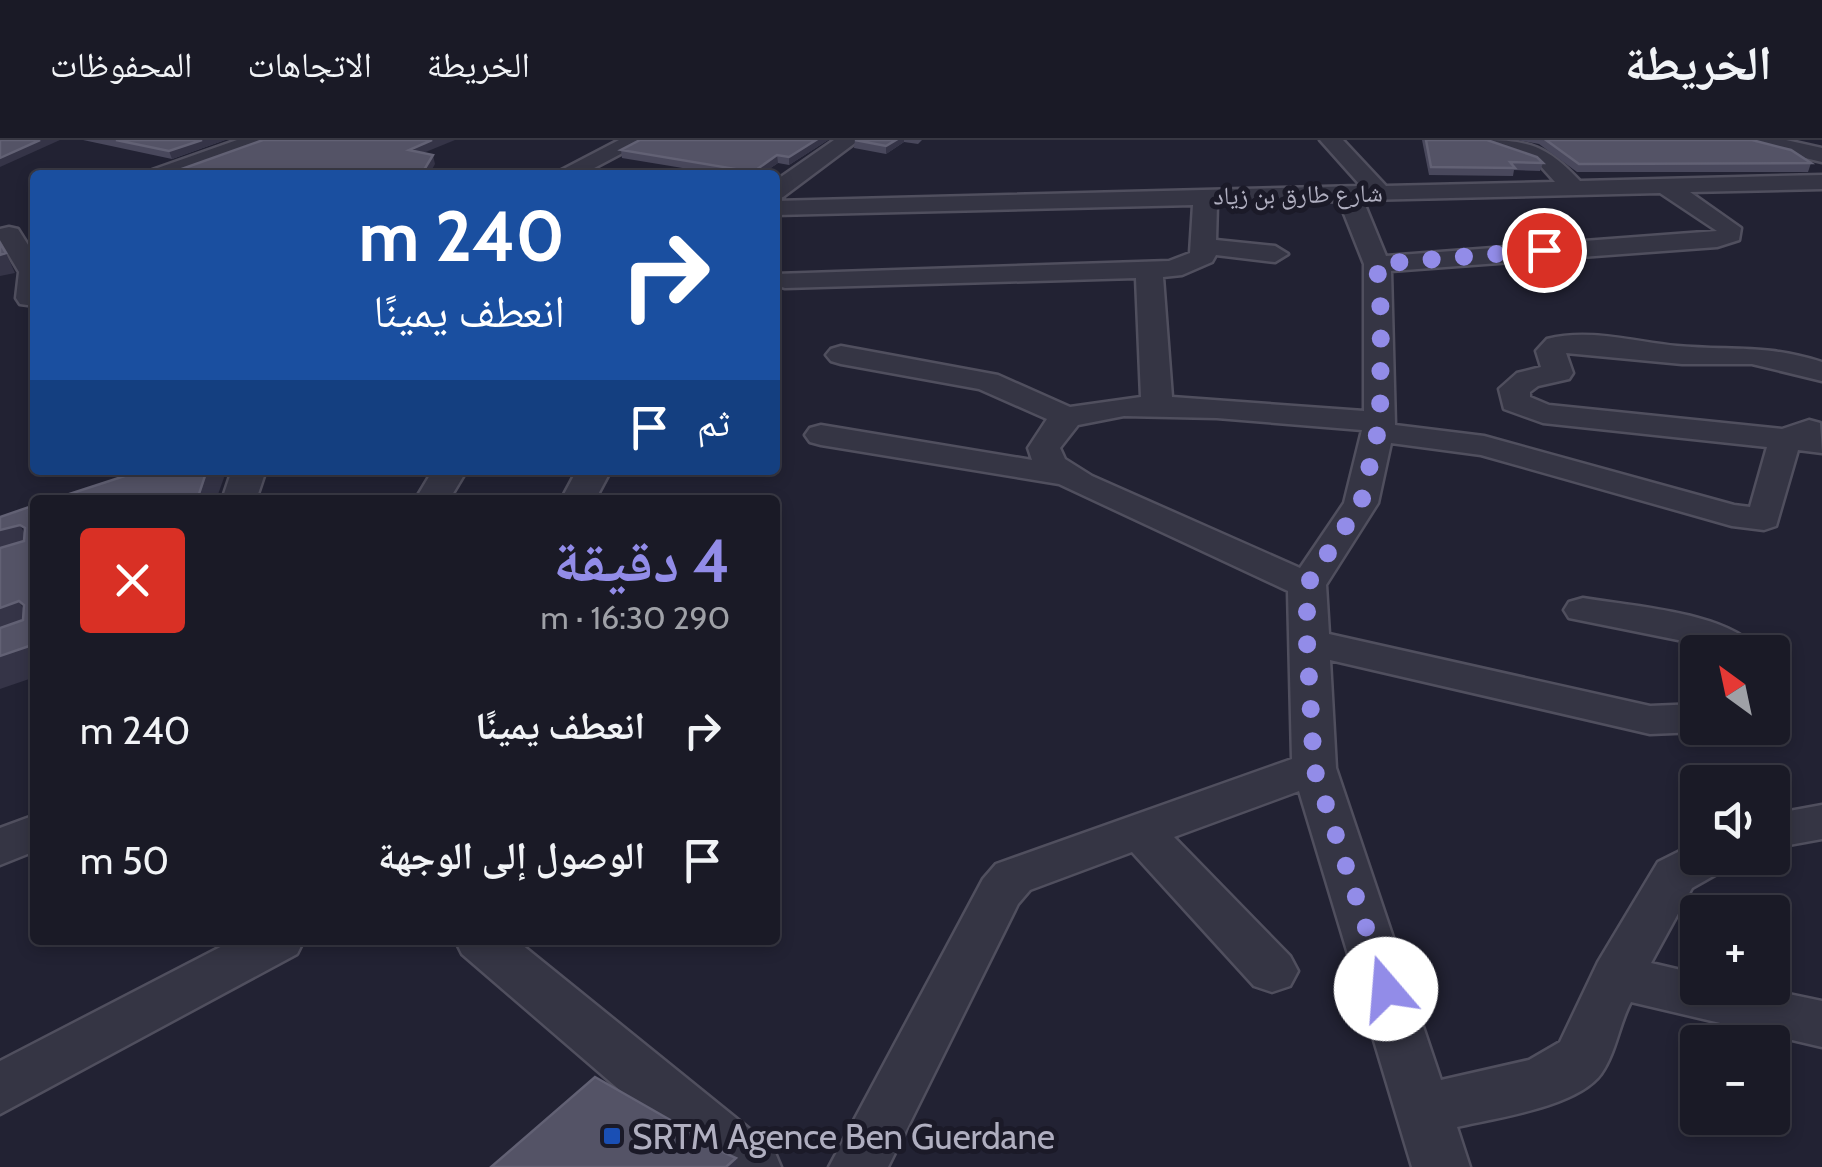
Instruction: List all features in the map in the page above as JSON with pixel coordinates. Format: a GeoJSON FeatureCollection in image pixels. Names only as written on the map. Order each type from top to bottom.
{"type":"FeatureCollection","features":[{"type":"Feature","properties":{"kind":"street"},"geometry":{"type":"LineString","coordinates":[[174,170],[256,140]]}},
{"type":"Feature","properties":{"kind":"street"},"geometry":{"type":"LineString","coordinates":[[573,170],[636,140]]}},
{"type":"Feature","properties":{"kind":"street"},"geometry":{"type":"LineString","coordinates":[[780,188],[848,140]]}},
{"type":"Feature","properties":{"kind":"street"},"geometry":{"type":"LineString","coordinates":[[1331,140],[1364,193],[1377,264],[1382,352],[1379,427],[1361,503],[1307,585],[1314,768],[1441,1167]]}},
{"type":"Feature","properties":{"kind":"street"},"geometry":{"type":"LineString","coordinates":[[1494,140],[1546,157],[1574,188]]}},
{"type":"Feature","properties":{"kind":"street"},"geometry":{"type":"LineString","coordinates":[[1758,140],[1822,155]]}},
{"type":"Feature","properties":{"kind":"street","name":"شارع طارق بن زياد"},"geometry":{"type":"LineString","coordinates":[[780,208],[1822,182]]}},
{"type":"Feature","properties":{"kind":"street"},"geometry":{"type":"LineString","coordinates":[[1377,264],[1717,239],[1730,234],[1729,228],[1666,186]]}},
{"type":"Feature","properties":{"kind":"street"},"geometry":{"type":"LineString","coordinates":[[785,280],[1149,272],[1203,258],[1206,197]]}},
{"type":"Feature","properties":{"kind":"street"},"geometry":{"type":"LineString","coordinates":[[11,233],[30,268]]}},
{"type":"Feature","properties":{"kind":"street"},"geometry":{"type":"LineString","coordinates":[[1204,246],[1276,254]]}},
{"type":"Feature","properties":{"kind":"street"},"geometry":{"type":"LineString","coordinates":[[1149,272],[1157,408]]}},
{"type":"Feature","properties":{"kind":"street"},"geometry":{"type":"LineString","coordinates":[[1822,372],[1779,358],[1682,354],[1579,343],[1557,346],[1552,351],[1558,373],[1528,379],[1514,388],[1515,402],[1543,414],[1822,443]]}},
{"type":"Feature","properties":{"kind":"street"},"geometry":{"type":"LineString","coordinates":[[841,355],[987,380],[1066,418]]}},
{"type":"Feature","properties":{"kind":"street"},"geometry":{"type":"LineString","coordinates":[[1307,585],[1069,476],[1050,464],[1044,448],[1066,418],[1093,411],[1157,408],[1379,427],[1484,446],[1732,516],[1764,519],[1779,455],[1788,438],[1822,424]]}},
{"type":"Feature","properties":{"kind":"street"},"geometry":{"type":"LineString","coordinates":[[820,435],[1069,476]]}},
{"type":"Feature","properties":{"kind":"street"},"geometry":{"type":"LineString","coordinates":[[1583,610],[1712,635]]}},
{"type":"Feature","properties":{"kind":"street"},"geometry":{"type":"LineString","coordinates":[[1307,642],[1650,720],[1680,719]]}},
{"type":"Feature","properties":{"kind":"street"},"geometry":{"type":"LineString","coordinates":[[858,1167],[1000,892],[1014,878],[1314,768]]}},
{"type":"Feature","properties":{"kind":"street"},"geometry":{"type":"LineString","coordinates":[[1790,827],[1822,822]]}},
{"type":"Feature","properties":{"kind":"street"},"geometry":{"type":"LineString","coordinates":[[1140,831],[1272,970]]}},
{"type":"Feature","properties":{"kind":"street"},"geometry":{"type":"LineString","coordinates":[[0,847],[30,834]]}},
{"type":"Feature","properties":{"kind":"street"},"geometry":{"type":"LineString","coordinates":[[1423,1109],[1559,1075],[1582,1058],[1616,977],[1680,872]]}},
{"type":"Feature","properties":{"kind":"street"},"geometry":{"type":"LineString","coordinates":[[0,1089],[270,945]]}},
{"type":"Feature","properties":{"kind":"street"},"geometry":{"type":"LineString","coordinates":[[486,945],[752,1167]]}},
{"type":"Feature","properties":{"kind":"street"},"geometry":{"type":"LineString","coordinates":[[1616,977],[1822,1024]]}},
{"type":"Feature","properties":{"kind":"building"},"geometry":{"type":"Polygon","coordinates":[[[0,140],[40,140],[0,158],[0,140]]]}},
{"type":"Feature","properties":{"kind":"building"},"geometry":{"type":"Polygon","coordinates":[[[116,140],[202,140],[169,151],[116,140]]]}},
{"type":"Feature","properties":{"kind":"building"},"geometry":{"type":"Polygon","coordinates":[[[263,140],[432,140],[409,150],[433,155],[424,170],[179,170],[263,140]]]}},
{"type":"Feature","properties":{"kind":"building"},"geometry":{"type":"Polygon","coordinates":[[[640,140],[816,140],[789,157],[777,155],[756,170],[621,150],[640,140]]]}},
{"type":"Feature","properties":{"kind":"building"},"geometry":{"type":"Polygon","coordinates":[[[855,140],[896,140],[886,146],[855,140]]]}},
{"type":"Feature","properties":{"kind":"building"},"geometry":{"type":"Polygon","coordinates":[[[1426,140],[1487,140],[1537,157],[1543,163],[1510,162],[1515,168],[1431,167],[1426,140]]]}},
{"type":"Feature","properties":{"kind":"building"},"geometry":{"type":"Polygon","coordinates":[[[1546,140],[1752,140],[1791,150],[1811,163],[1579,164],[1546,140]]]}},
{"type":"Feature","properties":{"kind":"building"},"geometry":{"type":"Polygon","coordinates":[[[128,475],[205,475],[199,495],[66,495],[128,475]]]}},
{"type":"Feature","properties":{"kind":"building"},"geometry":{"type":"Polygon","coordinates":[[[30,507],[30,646],[0,656],[0,628],[23,620],[24,605],[19,601],[0,608],[0,548],[24,541],[25,528],[20,525],[0,530],[0,517],[30,507]]]}},
{"type":"Feature","properties":{"kind":"building"},"geometry":{"type":"Polygon","coordinates":[[[595,1077],[686,1129],[701,1142],[736,1158],[726,1167],[491,1167],[595,1077]]]}},
{"type":"Feature","properties":{"kind":"place","name":"SRTM Agence Ben Guerdane"},"geometry":{"type":"Point","coordinates":[612,1136]}},
{"type":"Feature","properties":{"kind":"route"},"geometry":{"type":"LineString","coordinates":[[1386,989],[1314,768],[1307,585],[1361,503],[1380,422],[1381,314],[1377,264],[1544,250]]}}]}
